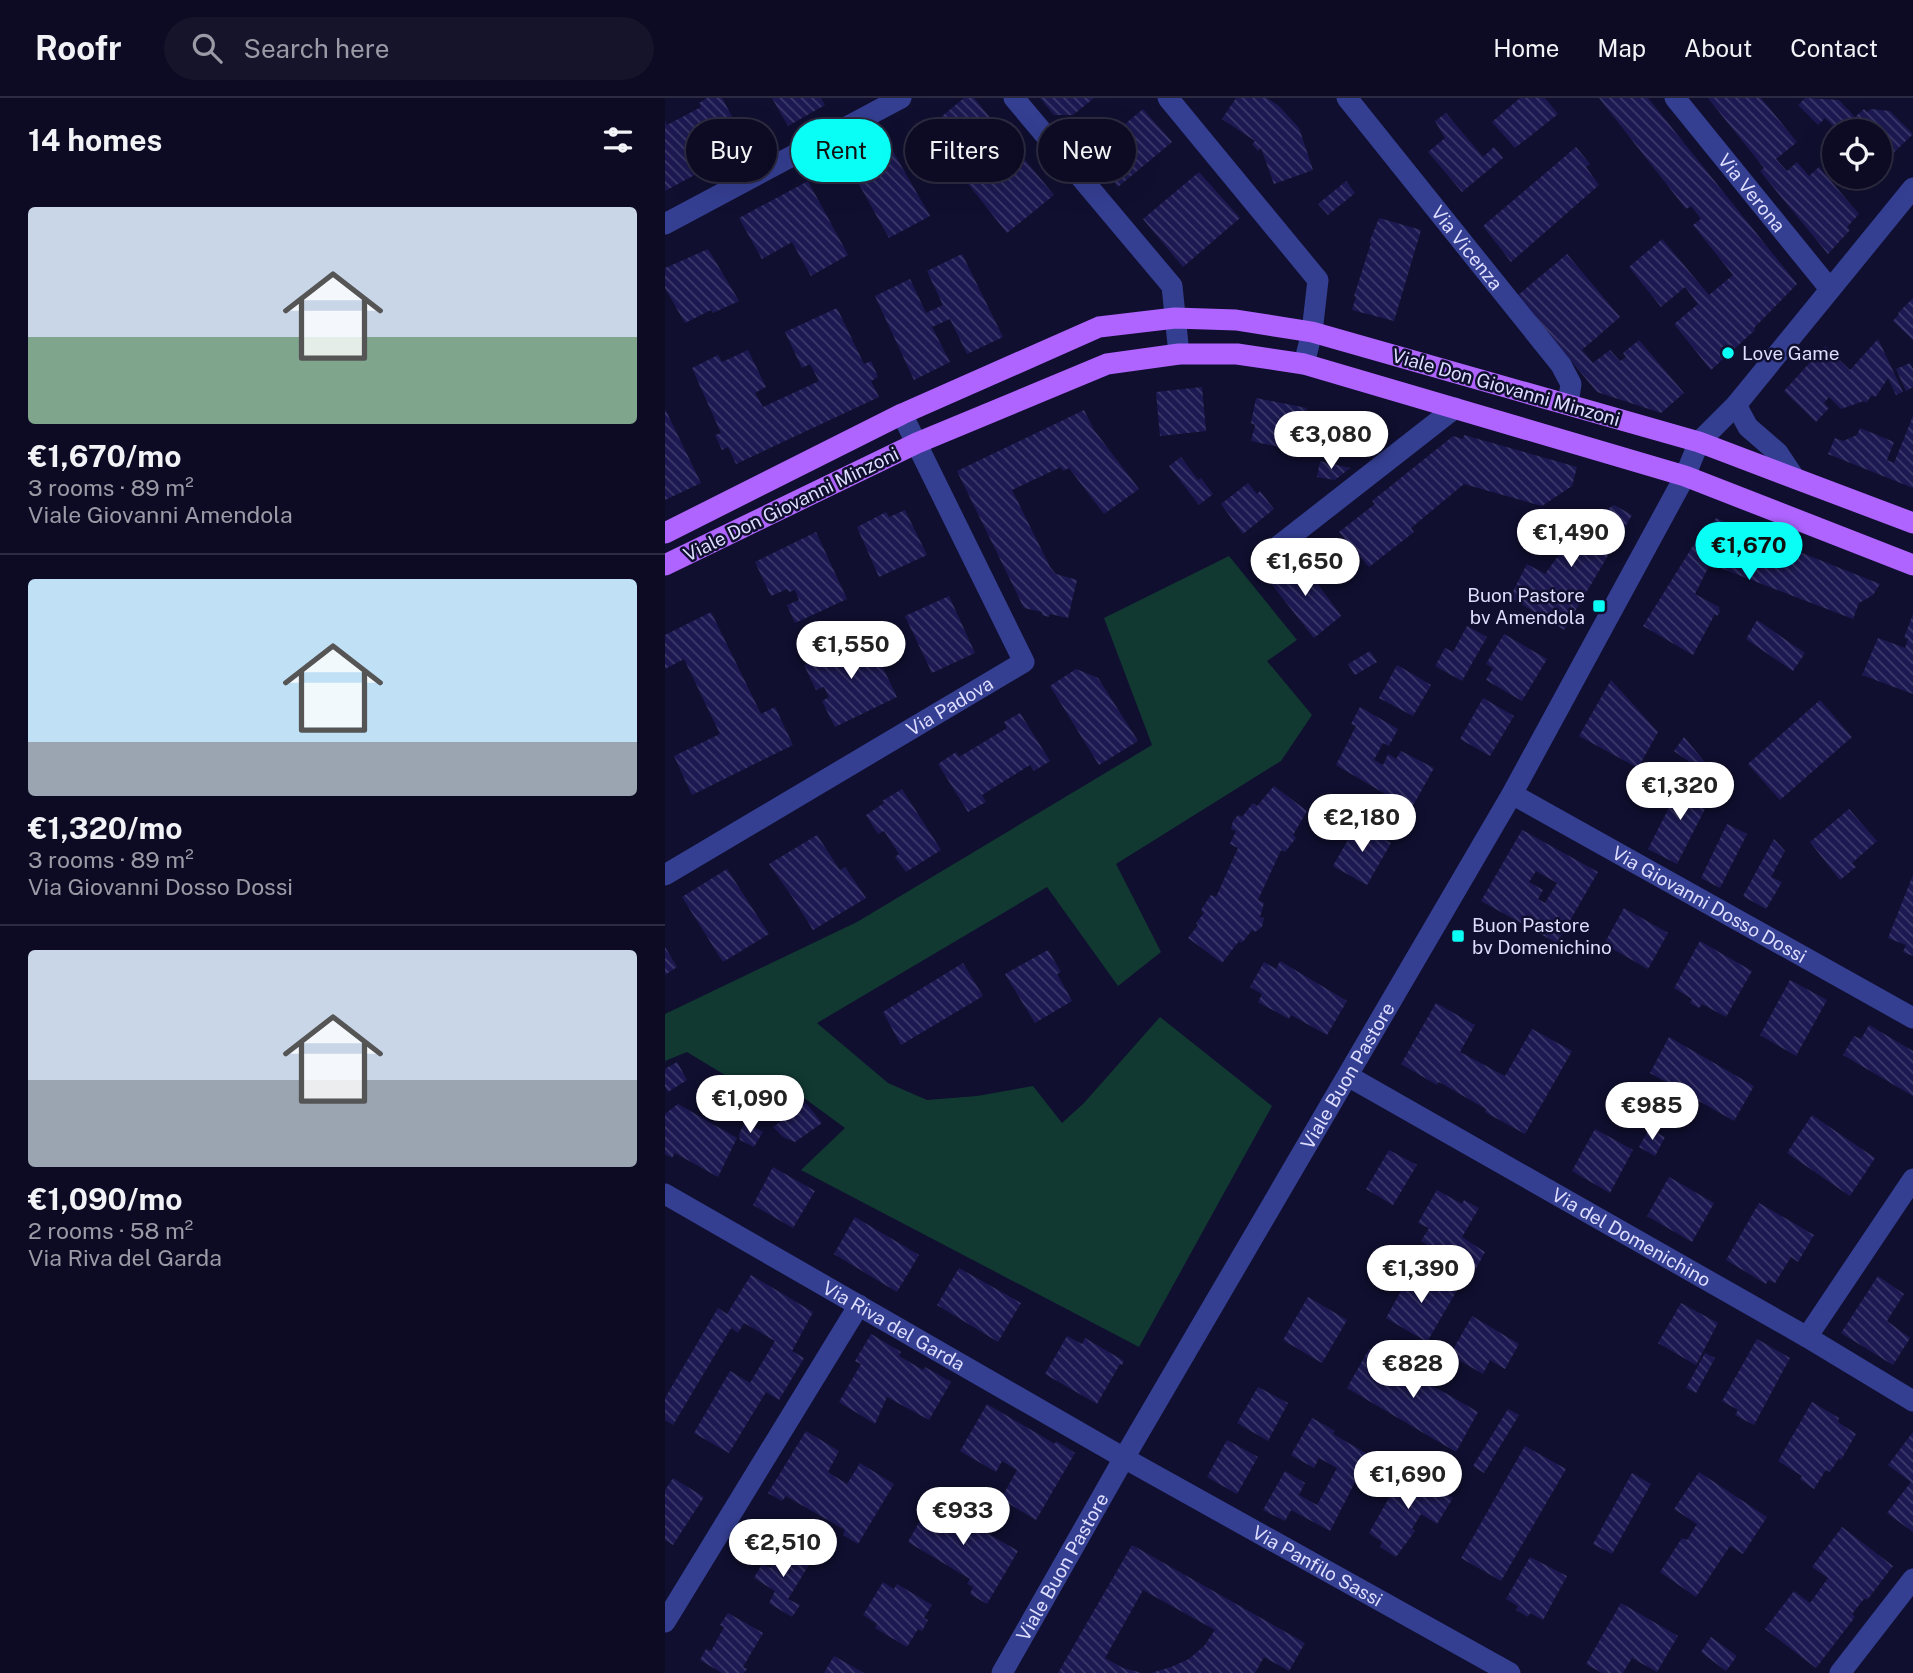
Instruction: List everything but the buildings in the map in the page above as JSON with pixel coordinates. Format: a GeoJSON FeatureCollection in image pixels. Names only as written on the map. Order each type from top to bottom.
{"type":"FeatureCollection","features":[{"type":"Feature","properties":{"kind":"main road","name":"Viale Don Giovanni Minzoni"},"geometry":{"type":"LineString","coordinates":[[665,533],[902,414],[1099,327],[1175,318],[1236,320],[1312,332],[1699,442],[1913,523]]}},
{"type":"Feature","properties":{"kind":"main road","name":"Viale Don Giovanni Minzoni"},"geometry":{"type":"LineString","coordinates":[[665,565],[917,443],[1107,364],[1179,355],[1237,354],[1304,364],[1685,476],[1913,565]]}},
{"type":"Feature","properties":{"kind":"street"},"geometry":{"type":"LineString","coordinates":[[665,224],[872,104],[901,98]]}},
{"type":"Feature","properties":{"kind":"street"},"geometry":{"type":"LineString","coordinates":[[1014,98],[1172,286],[1179,355]]}},
{"type":"Feature","properties":{"kind":"street"},"geometry":{"type":"LineString","coordinates":[[1168,98],[1318,280],[1312,332],[1304,364]]}},
{"type":"Feature","properties":{"kind":"street","name":"Via Vicenza"},"geometry":{"type":"LineString","coordinates":[[1347,98],[1561,365],[1571,384],[1568,404]]}},
{"type":"Feature","properties":{"kind":"street","name":"Via Verona"},"geometry":{"type":"LineString","coordinates":[[1675,98],[1830,289]]}},
{"type":"Feature","properties":{"kind":"street"},"geometry":{"type":"LineString","coordinates":[[1699,442],[1736,405],[1913,188]]}},
{"type":"Feature","properties":{"kind":"street"},"geometry":{"type":"LineString","coordinates":[[1736,405],[1748,427],[1778,453],[1794,477]]}},
{"type":"Feature","properties":{"kind":"street"},"geometry":{"type":"LineString","coordinates":[[1272,551],[1455,408]]}},
{"type":"Feature","properties":{"kind":"street","name":"Viale Don Giovanni Minzoni"},"geometry":{"type":"LineString","coordinates":[[902,414],[917,443]]}},
{"type":"Feature","properties":{"kind":"street","name":"Viale Buon Pastore"},"geometry":{"type":"LineString","coordinates":[[1002,1673],[1124,1458],[1512,794],[1685,476],[1699,442]]}},
{"type":"Feature","properties":{"kind":"street","name":"Via Padova"},"geometry":{"type":"LineString","coordinates":[[665,875],[1024,662],[917,443]]}},
{"type":"Feature","properties":{"kind":"street","name":"Via Giovanni Dosso Dossi"},"geometry":{"type":"LineString","coordinates":[[1512,794],[1913,1018]]}},
{"type":"Feature","properties":{"kind":"street","name":"Via del Domenichino"},"geometry":{"type":"LineString","coordinates":[[1347,1076],[1807,1337],[1913,1401]]}},
{"type":"Feature","properties":{"kind":"street"},"geometry":{"type":"LineString","coordinates":[[1807,1337],[1913,1179]]}},
{"type":"Feature","properties":{"kind":"street","name":"Via Riva del Garda"},"geometry":{"type":"LineString","coordinates":[[665,1194],[1124,1458]]}},
{"type":"Feature","properties":{"kind":"street"},"geometry":{"type":"LineString","coordinates":[[665,1622],[859,1306]]}},
{"type":"Feature","properties":{"kind":"street","name":"Via Panfilo Sassi"},"geometry":{"type":"LineString","coordinates":[[1124,1458],[1510,1673]]}},
{"type":"Feature","properties":{"kind":"street"},"geometry":{"type":"LineString","coordinates":[[1840,1673],[1913,1579]]}},
{"type":"Feature","properties":{"kind":"green space"},"geometry":{"type":"Polygon","coordinates":[[[1229,556],[1297,640],[1267,661],[1312,715],[1281,761],[1116,864],[1161,952],[1118,986],[1047,887],[817,1023],[888,1083],[927,1100],[977,1096],[1033,1086],[1062,1123],[1084,1103],[1160,1017],[1272,1106],[1139,1347],[801,1170],[845,1128],[804,1098],[771,1103],[687,1052],[665,1061],[665,1014],[857,922],[1152,745],[1104,618],[1229,556]]]}},
{"type":"Feature","properties":{"kind":"place","name":"Love Game"},"geometry":{"type":"Point","coordinates":[1728,353]}},
{"type":"Feature","properties":{"kind":"place","name":"Buon Pastore bv Amendola"},"geometry":{"type":"Point","coordinates":[1599,606]}},
{"type":"Feature","properties":{"kind":"place","name":"Buon Pastore bv Domenichino"},"geometry":{"type":"Point","coordinates":[1458,936]}}]}
